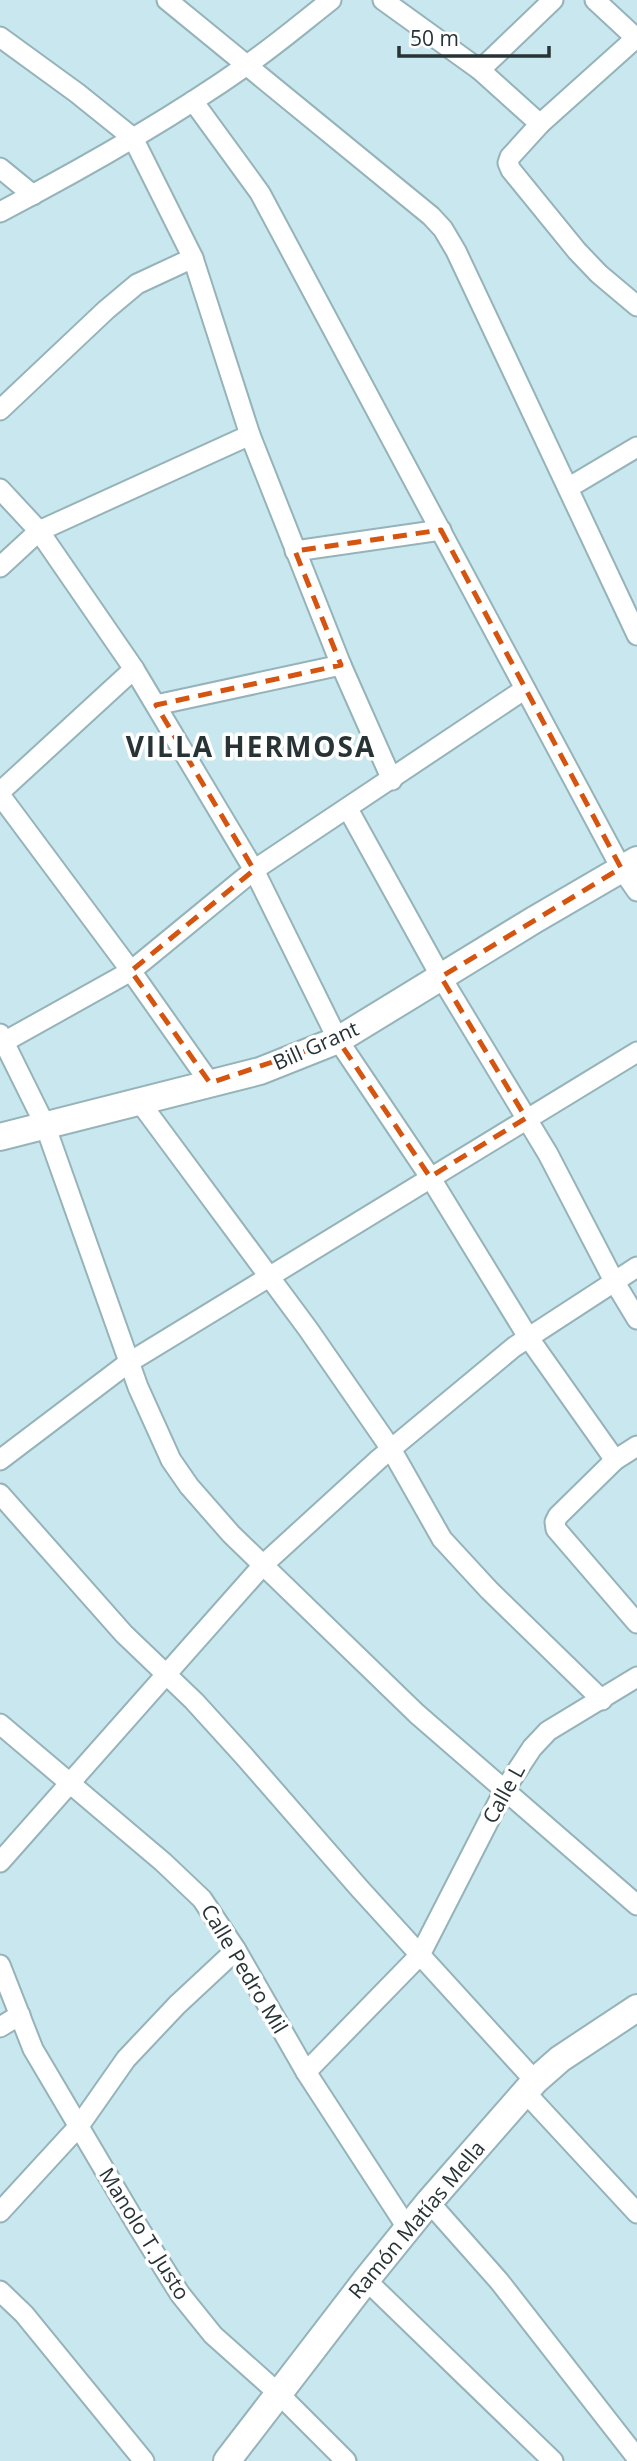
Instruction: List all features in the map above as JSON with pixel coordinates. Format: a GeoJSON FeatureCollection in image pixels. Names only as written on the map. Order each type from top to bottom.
{"type":"FeatureCollection","features":[{"type":"Feature","properties":{"kind":"street"},"geometry":{"type":"LineString","coordinates":[[167,0],[431,216],[443,229],[456,251],[637,635]]}},
{"type":"Feature","properties":{"kind":"street"},"geometry":{"type":"LineString","coordinates":[[0,212],[133,138],[193,100],[247,65],[331,0]]}},
{"type":"Feature","properties":{"kind":"street"},"geometry":{"type":"LineString","coordinates":[[480,71],[553,0]]}},
{"type":"Feature","properties":{"kind":"street"},"geometry":{"type":"LineString","coordinates":[[595,0],[637,38],[540,124],[510,157],[508,163],[577,251],[637,306]]}},
{"type":"Feature","properties":{"kind":"street"},"geometry":{"type":"LineString","coordinates":[[391,2],[480,71],[540,124]]}},
{"type":"Feature","properties":{"kind":"street"},"geometry":{"type":"LineString","coordinates":[[0,37],[78,93],[133,138],[193,258],[250,435],[341,665],[392,780]]}},
{"type":"Feature","properties":{"kind":"street"},"geometry":{"type":"LineString","coordinates":[[193,100],[260,194],[525,689],[629,864],[637,891]]}},
{"type":"Feature","properties":{"kind":"street"},"geometry":{"type":"LineString","coordinates":[[0,168],[33,195]]}},
{"type":"Feature","properties":{"kind":"street"},"geometry":{"type":"LineString","coordinates":[[1,410],[137,284],[193,258]]}},
{"type":"Feature","properties":{"kind":"street"},"geometry":{"type":"LineString","coordinates":[[0,567],[39,531],[250,435]]}},
{"type":"Feature","properties":{"kind":"street"},"geometry":{"type":"LineString","coordinates":[[568,488],[637,447]]}},
{"type":"Feature","properties":{"kind":"street"},"geometry":{"type":"LineString","coordinates":[[0,489],[39,531],[134,669],[254,870],[338,1040],[430,1177],[528,1337],[615,1460]]}},
{"type":"Feature","properties":{"kind":"street"},"geometry":{"type":"LineString","coordinates":[[295,551],[441,530]]}},
{"type":"Feature","properties":{"kind":"street"},"geometry":{"type":"LineString","coordinates":[[156,705],[341,665]]}},
{"type":"Feature","properties":{"kind":"street"},"geometry":{"type":"LineString","coordinates":[[134,669],[0,793],[210,1083]]}},
{"type":"Feature","properties":{"kind":"street"},"geometry":{"type":"LineString","coordinates":[[525,689],[254,870],[131,971],[2,1038],[46,1125],[128,1363],[171,1460],[189,1486],[231,1534],[417,1714],[637,1905]]}},
{"type":"Feature","properties":{"kind":"street"},"geometry":{"type":"LineString","coordinates":[[348,809],[441,977],[548,1154],[614,1281],[637,1319]]}},
{"type":"Feature","properties":{"kind":"street","name":"Bill Grant"},"geometry":{"type":"LineString","coordinates":[[0,1137],[260,1071],[338,1040],[629,864]]}},
{"type":"Feature","properties":{"kind":"street"},"geometry":{"type":"LineString","coordinates":[[0,1460],[128,1363],[637,1052]]}},
{"type":"Feature","properties":{"kind":"street"},"geometry":{"type":"LineString","coordinates":[[138,1101],[308,1329],[391,1449],[442,1539],[489,1590],[602,1700]]}},
{"type":"Feature","properties":{"kind":"street"},"geometry":{"type":"LineString","coordinates":[[0,1862],[264,1564],[391,1449],[528,1337],[637,1267]]}},
{"type":"Feature","properties":{"kind":"street"},"geometry":{"type":"LineString","coordinates":[[637,1446],[615,1460],[555,1522],[556,1529],[637,1623]]}},
{"type":"Feature","properties":{"kind":"street"},"geometry":{"type":"LineString","coordinates":[[0,1494],[124,1634],[244,1756],[420,1955],[637,2213]]}},
{"type":"Feature","properties":{"kind":"street","name":"Calle L"},"geometry":{"type":"LineString","coordinates":[[306,2072],[420,1955],[521,1763],[548,1731],[637,1677]]}},
{"type":"Feature","properties":{"kind":"street","name":"Calle Pedro Mil"},"geometry":{"type":"LineString","coordinates":[[0,1724],[163,1862],[202,1899],[236,1950],[306,2072],[408,2229]]}},
{"type":"Feature","properties":{"kind":"street"},"geometry":{"type":"LineString","coordinates":[[0,2212],[79,2126],[126,2059],[177,2005],[236,1950]]}},
{"type":"Feature","properties":{"kind":"street","name":"Manolo T. Justo"},"geometry":{"type":"LineString","coordinates":[[0,1965],[33,2049],[180,2294],[214,2336],[278,2393],[346,2461]]}},
{"type":"Feature","properties":{"kind":"street","name":"Ramón Matías Mella"},"geometry":{"type":"LineString","coordinates":[[227,2461],[429,2202],[530,2087],[560,2059],[637,2008]]}},
{"type":"Feature","properties":{"kind":"street"},"geometry":{"type":"LineString","coordinates":[[0,2027],[20,2015]]}},
{"type":"Feature","properties":{"kind":"street"},"geometry":{"type":"LineString","coordinates":[[429,2202],[499,2281],[637,2458]]}},
{"type":"Feature","properties":{"kind":"street"},"geometry":{"type":"LineString","coordinates":[[366,2280],[553,2461]]}},
{"type":"Feature","properties":{"kind":"street"},"geometry":{"type":"LineString","coordinates":[[0,2291],[23,2314],[144,2461]]}},
{"type":"Feature","properties":{"kind":"highlighted area"},"geometry":{"type":"Polygon","coordinates":[[[441,530],[621,868],[441,977],[526,1118],[430,1177],[338,1040],[210,1083],[131,971],[254,870],[156,705],[341,665],[295,551],[441,530]]]}},
{"type":"Feature","properties":{"kind":"district","name":"VILLA HERMOSA"},"geometry":{"type":"Point","coordinates":[251,747]}}]}
